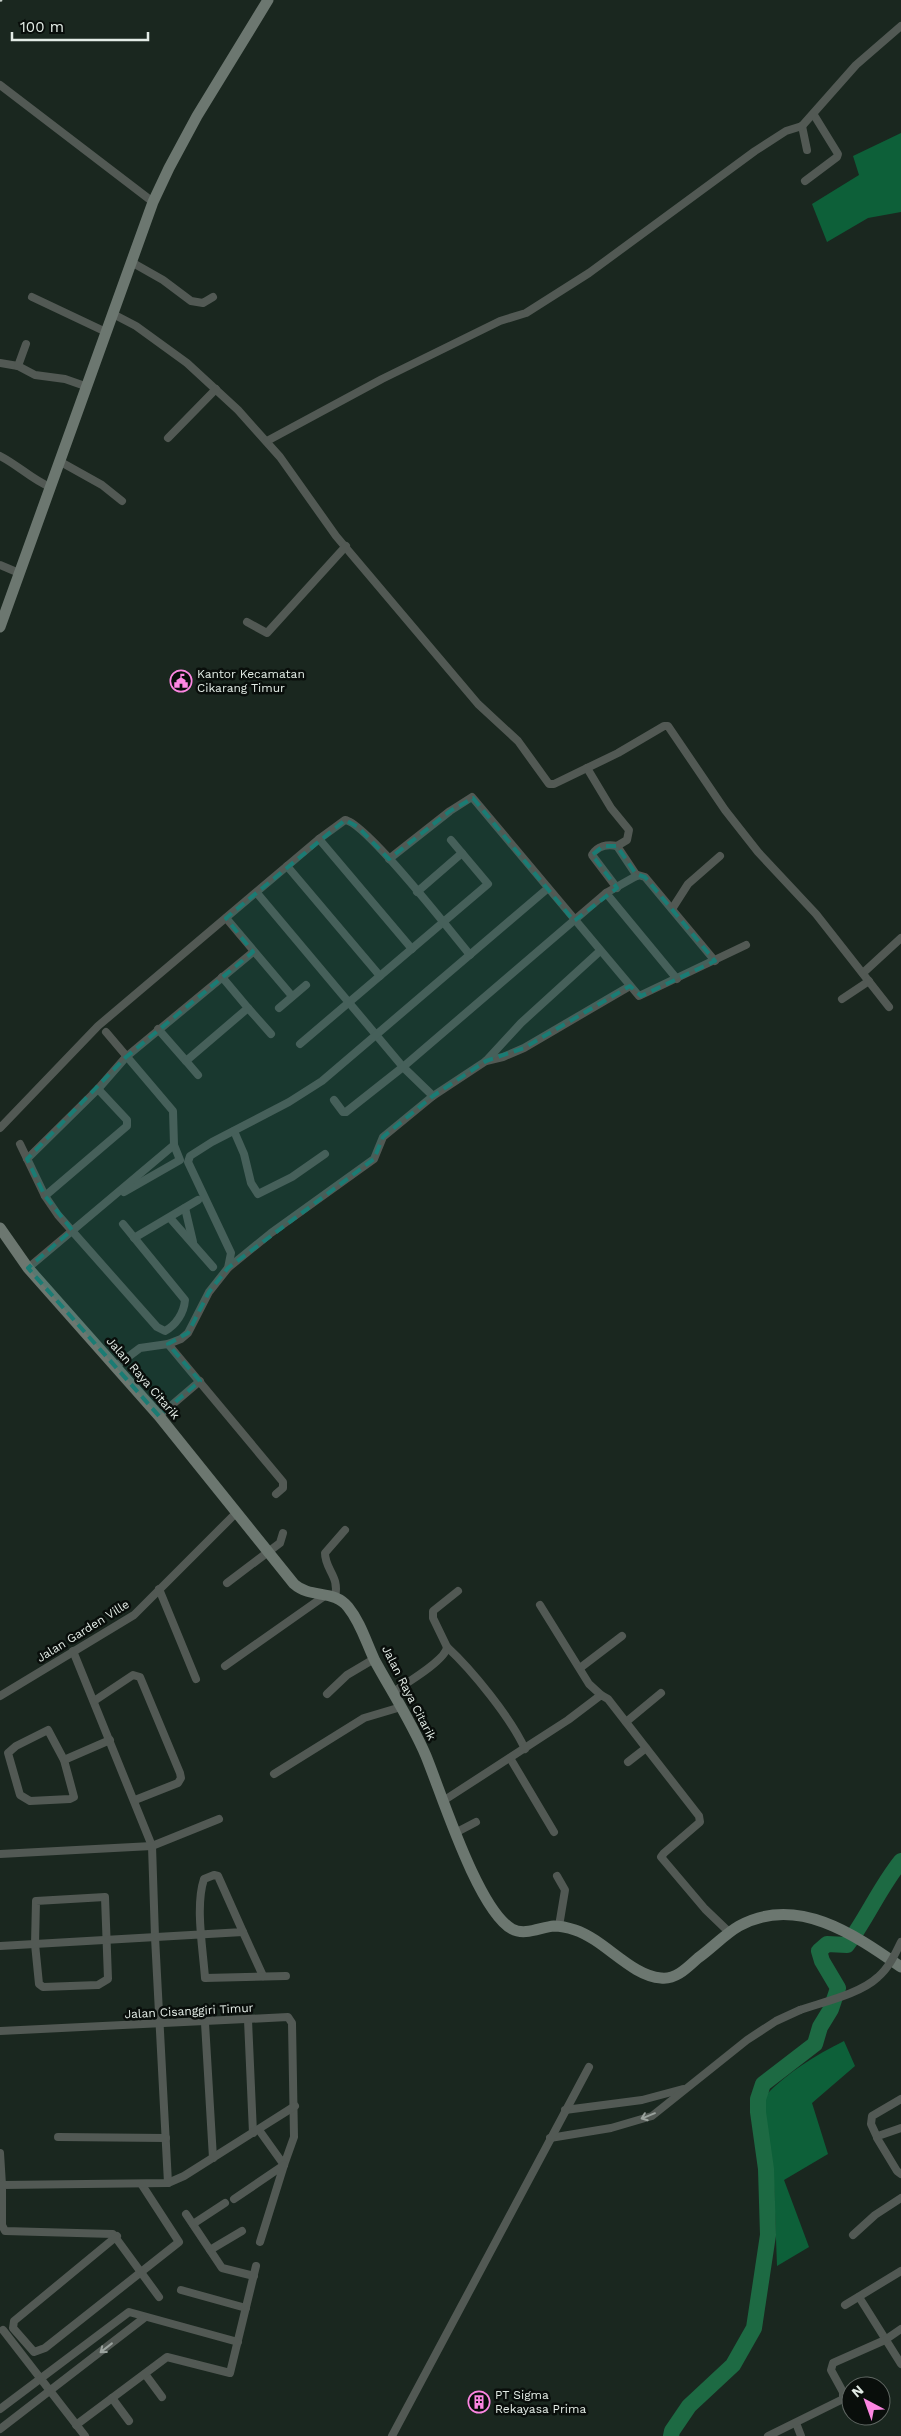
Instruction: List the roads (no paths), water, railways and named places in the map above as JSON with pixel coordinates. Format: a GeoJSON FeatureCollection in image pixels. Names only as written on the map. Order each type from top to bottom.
{"type":"FeatureCollection","features":[{"type":"Feature","properties":{"kind":"street"},"geometry":{"type":"LineString","coordinates":[[0,627],[4,606],[19,573],[153,202],[169,168],[198,116],[268,0]]}},
{"type":"Feature","properties":{"kind":"street"},"geometry":{"type":"LineString","coordinates":[[267,441],[399,371],[500,321],[526,313],[589,273],[755,151],[786,131],[802,126],[814,115],[856,65],[901,26]]}},
{"type":"Feature","properties":{"kind":"street"},"geometry":{"type":"LineString","coordinates":[[0,85],[153,202]]}},
{"type":"Feature","properties":{"kind":"street"},"geometry":{"type":"LineString","coordinates":[[805,181],[838,154],[814,115]]}},
{"type":"Feature","properties":{"kind":"street"},"geometry":{"type":"LineString","coordinates":[[802,126],[807,150]]}},
{"type":"Feature","properties":{"kind":"street"},"geometry":{"type":"LineString","coordinates":[[132,263],[163,280],[191,301],[203,303],[213,297]]}},
{"type":"Feature","properties":{"kind":"street"},"geometry":{"type":"LineString","coordinates":[[32,297],[106,332]]}},
{"type":"Feature","properties":{"kind":"street"},"geometry":{"type":"LineString","coordinates":[[113,314],[123,318],[187,363],[216,388],[267,441],[346,546],[478,704],[518,741],[546,780],[554,784],[618,753],[664,726],[668,726],[725,810],[758,852],[816,914],[889,1007]]}},
{"type":"Feature","properties":{"kind":"street"},"geometry":{"type":"LineString","coordinates":[[18,366],[26,344]]}},
{"type":"Feature","properties":{"kind":"street"},"geometry":{"type":"LineString","coordinates":[[0,363],[18,366],[35,375],[65,379],[85,386]]}},
{"type":"Feature","properties":{"kind":"street"},"geometry":{"type":"LineString","coordinates":[[168,438],[216,388]]}},
{"type":"Feature","properties":{"kind":"street"},"geometry":{"type":"LineString","coordinates":[[0,456],[14,463],[33,480],[50,487]]}},
{"type":"Feature","properties":{"kind":"street"},"geometry":{"type":"LineString","coordinates":[[59,461],[102,486],[122,501]]}},
{"type":"Feature","properties":{"kind":"street"},"geometry":{"type":"LineString","coordinates":[[247,622],[267,633],[346,546]]}},
{"type":"Feature","properties":{"kind":"street"},"geometry":{"type":"LineString","coordinates":[[0,565],[19,573]]}},
{"type":"Feature","properties":{"kind":"street"},"geometry":{"type":"LineString","coordinates":[[587,768],[611,808],[630,830],[627,840],[617,846],[603,846],[592,855],[617,888]]}},
{"type":"Feature","properties":{"kind":"street"},"geometry":{"type":"LineString","coordinates":[[389,859],[450,811],[472,798],[547,889],[630,986],[641,996],[746,945]]}},
{"type":"Feature","properties":{"kind":"street"},"geometry":{"type":"LineString","coordinates":[[0,1128],[98,1026],[338,823],[350,820],[389,859],[470,955]]}},
{"type":"Feature","properties":{"kind":"street"},"geometry":{"type":"LineString","coordinates":[[319,839],[412,949]]}},
{"type":"Feature","properties":{"kind":"street"},"geometry":{"type":"LineString","coordinates":[[300,1044],[488,884],[451,840]]}},
{"type":"Feature","properties":{"kind":"street"},"geometry":{"type":"LineString","coordinates":[[617,846],[637,876]]}},
{"type":"Feature","properties":{"kind":"street"},"geometry":{"type":"LineString","coordinates":[[417,892],[462,853]]}},
{"type":"Feature","properties":{"kind":"street"},"geometry":{"type":"LineString","coordinates":[[672,909],[688,884],[720,856]]}},
{"type":"Feature","properties":{"kind":"street"},"geometry":{"type":"LineString","coordinates":[[287,866],[380,976]]}},
{"type":"Feature","properties":{"kind":"street"},"geometry":{"type":"LineString","coordinates":[[334,1100],[343,1112],[346,1112],[403,1067],[606,893],[637,876],[643,875],[715,961]]}},
{"type":"Feature","properties":{"kind":"street"},"geometry":{"type":"LineString","coordinates":[[228,1268],[231,1252],[189,1159],[194,1152],[289,1102],[322,1080],[547,889]]}},
{"type":"Feature","properties":{"kind":"street"},"geometry":{"type":"LineString","coordinates":[[257,893],[376,1036],[403,1067],[433,1096]]}},
{"type":"Feature","properties":{"kind":"street"},"geometry":{"type":"LineString","coordinates":[[606,893],[677,979]]}},
{"type":"Feature","properties":{"kind":"street"},"geometry":{"type":"LineString","coordinates":[[226,918],[292,996]]}},
{"type":"Feature","properties":{"kind":"street"},"geometry":{"type":"LineString","coordinates":[[863,973],[901,938]]}},
{"type":"Feature","properties":{"kind":"street"},"geometry":{"type":"LineString","coordinates":[[116,1366],[140,1348],[168,1344],[181,1339],[188,1333],[209,1292],[228,1268],[271,1233],[374,1160],[383,1137],[433,1096],[486,1061],[521,1023],[600,951]]}},
{"type":"Feature","properties":{"kind":"street"},"geometry":{"type":"LineString","coordinates":[[27,1159],[98,1089],[126,1057],[253,952]]}},
{"type":"Feature","properties":{"kind":"street"},"geometry":{"type":"LineString","coordinates":[[222,977],[271,1034]]}},
{"type":"Feature","properties":{"kind":"street"},"geometry":{"type":"LineString","coordinates":[[842,999],[869,981]]}},
{"type":"Feature","properties":{"kind":"street"},"geometry":{"type":"LineString","coordinates":[[279,1008],[306,986]]}},
{"type":"Feature","properties":{"kind":"street"},"geometry":{"type":"LineString","coordinates":[[486,1061],[503,1057],[524,1048],[630,986]]}},
{"type":"Feature","properties":{"kind":"street"},"geometry":{"type":"LineString","coordinates":[[186,1061],[248,1008]]}},
{"type":"Feature","properties":{"kind":"street"},"geometry":{"type":"LineString","coordinates":[[158,1030],[198,1075]]}},
{"type":"Feature","properties":{"kind":"street"},"geometry":{"type":"LineString","coordinates":[[104,1203],[180,1160],[174,1145],[173,1111],[106,1032]]}},
{"type":"Feature","properties":{"kind":"street"},"geometry":{"type":"LineString","coordinates":[[45,1196],[127,1126],[126,1120],[98,1089]]}},
{"type":"Feature","properties":{"kind":"street"},"geometry":{"type":"LineString","coordinates":[[234,1131],[244,1154],[251,1183],[258,1194],[292,1177],[325,1154]]}},
{"type":"Feature","properties":{"kind":"street"},"geometry":{"type":"LineString","coordinates":[[20,1144],[45,1196],[157,1328],[165,1331],[179,1319],[185,1300],[123,1224]]}},
{"type":"Feature","properties":{"kind":"street"},"geometry":{"type":"LineString","coordinates":[[28,1268],[174,1145]]}},
{"type":"Feature","properties":{"kind":"street"},"geometry":{"type":"LineString","coordinates":[[134,1238],[198,1200]]}},
{"type":"Feature","properties":{"kind":"street"},"geometry":{"type":"LineString","coordinates":[[185,1208],[193,1244]]}},
{"type":"Feature","properties":{"kind":"street"},"geometry":{"type":"LineString","coordinates":[[170,1218],[213,1267]]}},
{"type":"Feature","properties":{"kind":"street","name":"Jalan Raya Citarik"},"geometry":{"type":"LineString","coordinates":[[0,1228],[28,1268],[159,1416],[235,1514],[300,1589],[310,1594],[331,1596],[346,1605],[355,1618],[425,1754],[455,1833],[486,1898],[504,1924],[520,1932],[559,1926],[588,1936],[645,1974],[670,1978],[681,1972],[730,1933],[751,1920],[782,1915],[816,1918],[844,1930],[901,1967]]}},
{"type":"Feature","properties":{"kind":"street"},"geometry":{"type":"LineString","coordinates":[[168,1344],[283,1482],[283,1488],[276,1494]]}},
{"type":"Feature","properties":{"kind":"street"},"geometry":{"type":"LineString","coordinates":[[159,1416],[200,1381]]}},
{"type":"Feature","properties":{"kind":"street","name":"Jalan Garden Ville"},"geometry":{"type":"LineString","coordinates":[[0,1696],[129,1619],[235,1514]]}},
{"type":"Feature","properties":{"kind":"street"},"geometry":{"type":"LineString","coordinates":[[225,1666],[331,1596],[337,1587],[336,1578],[325,1556],[328,1548],[345,1530]]}},
{"type":"Feature","properties":{"kind":"street"},"geometry":{"type":"LineString","coordinates":[[227,1583],[268,1554],[280,1543],[283,1533]]}},
{"type":"Feature","properties":{"kind":"street"},"geometry":{"type":"LineString","coordinates":[[159,1590],[196,1678]]}},
{"type":"Feature","properties":{"kind":"street"},"geometry":{"type":"LineString","coordinates":[[458,1591],[434,1611],[432,1618],[447,1647],[465,1663],[502,1713],[525,1749]]}},
{"type":"Feature","properties":{"kind":"street"},"geometry":{"type":"LineString","coordinates":[[540,1605],[589,1684],[608,1700],[700,1819],[700,1822],[661,1857],[705,1909],[730,1933]]}},
{"type":"Feature","properties":{"kind":"street"},"geometry":{"type":"LineString","coordinates":[[580,1668],[622,1636]]}},
{"type":"Feature","properties":{"kind":"street"},"geometry":{"type":"LineString","coordinates":[[393,1692],[438,1661],[447,1651],[447,1647]]}},
{"type":"Feature","properties":{"kind":"street"},"geometry":{"type":"LineString","coordinates":[[73,1651],[135,1800],[152,1846],[168,2183]]}},
{"type":"Feature","properties":{"kind":"street"},"geometry":{"type":"LineString","coordinates":[[327,1694],[347,1675],[374,1658]]}},
{"type":"Feature","properties":{"kind":"street"},"geometry":{"type":"LineString","coordinates":[[94,1701],[133,1675],[140,1677],[180,1772],[181,1778],[178,1783],[135,1800]]}},
{"type":"Feature","properties":{"kind":"street"},"geometry":{"type":"LineString","coordinates":[[626,1722],[661,1694]]}},
{"type":"Feature","properties":{"kind":"street"},"geometry":{"type":"LineString","coordinates":[[443,1801],[525,1749],[601,1695]]}},
{"type":"Feature","properties":{"kind":"street"},"geometry":{"type":"LineString","coordinates":[[274,1774],[364,1718],[401,1707]]}},
{"type":"Feature","properties":{"kind":"street"},"geometry":{"type":"LineString","coordinates":[[48,1730],[64,1760],[74,1797],[70,1800],[30,1801],[20,1794],[8,1753],[16,1746],[48,1730]]}},
{"type":"Feature","properties":{"kind":"street"},"geometry":{"type":"LineString","coordinates":[[64,1760],[110,1740]]}},
{"type":"Feature","properties":{"kind":"street"},"geometry":{"type":"LineString","coordinates":[[628,1762],[646,1748]]}},
{"type":"Feature","properties":{"kind":"street"},"geometry":{"type":"LineString","coordinates":[[510,1758],[554,1832]]}},
{"type":"Feature","properties":{"kind":"street"},"geometry":{"type":"LineString","coordinates":[[0,1854],[152,1846],[219,1819]]}},
{"type":"Feature","properties":{"kind":"street"},"geometry":{"type":"LineString","coordinates":[[455,1833],[476,1822]]}},
{"type":"Feature","properties":{"kind":"street"},"geometry":{"type":"LineString","coordinates":[[263,1976],[218,1876],[209,1875],[204,1879],[201,1891],[205,1978],[286,1976]]}},
{"type":"Feature","properties":{"kind":"street"},"geometry":{"type":"LineString","coordinates":[[557,1876],[565,1890],[559,1926]]}},
{"type":"Feature","properties":{"kind":"street"},"geometry":{"type":"LineString","coordinates":[[103,1896],[106,1899],[108,1940],[108,1979],[98,1985],[43,1987],[39,1984],[35,1944],[36,1901],[103,1896]]}},
{"type":"Feature","properties":{"kind":"street"},"geometry":{"type":"LineString","coordinates":[[0,1946],[202,1936],[243,1932]]}},
{"type":"Feature","properties":{"kind":"street"},"geometry":{"type":"LineString","coordinates":[[550,2138],[611,2128],[652,2116],[747,2040],[776,2021],[872,1982],[890,1965],[901,1942]]}},
{"type":"Feature","properties":{"kind":"street","name":"Jalan Cisanggiri Timur"},"geometry":{"type":"LineString","coordinates":[[0,2032],[206,2023],[285,2017],[291,2019],[295,2106]]}},
{"type":"Feature","properties":{"kind":"street"},"geometry":{"type":"LineString","coordinates":[[248,2020],[256,2132],[284,2165]]}},
{"type":"Feature","properties":{"kind":"street"},"geometry":{"type":"LineString","coordinates":[[206,2023],[213,2158]]}},
{"type":"Feature","properties":{"kind":"street"},"geometry":{"type":"LineString","coordinates":[[392,2436],[589,2067]]}},
{"type":"Feature","properties":{"kind":"street"},"geometry":{"type":"LineString","coordinates":[[565,2110],[642,2100],[687,2087]]}},
{"type":"Feature","properties":{"kind":"street"},"geometry":{"type":"LineString","coordinates":[[901,2099],[872,2116],[871,2124],[890,2160],[901,2174]]}},
{"type":"Feature","properties":{"kind":"street"},"geometry":{"type":"LineString","coordinates":[[1,2185],[142,2185],[168,2183],[184,2176],[295,2106]]}},
{"type":"Feature","properties":{"kind":"street"},"geometry":{"type":"LineString","coordinates":[[260,2242],[294,2137],[295,2106]]}},
{"type":"Feature","properties":{"kind":"street"},"geometry":{"type":"LineString","coordinates":[[877,2137],[901,2128]]}},
{"type":"Feature","properties":{"kind":"street"},"geometry":{"type":"LineString","coordinates":[[58,2137],[166,2138]]}},
{"type":"Feature","properties":{"kind":"street"},"geometry":{"type":"LineString","coordinates":[[0,2153],[2,2225],[8,2232],[109,2232],[117,2236],[159,2297]]}},
{"type":"Feature","properties":{"kind":"street"},"geometry":{"type":"LineString","coordinates":[[234,2198],[284,2165]]}},
{"type":"Feature","properties":{"kind":"street"},"geometry":{"type":"LineString","coordinates":[[117,2236],[14,2321],[13,2328],[34,2352],[38,2351],[179,2242],[142,2185]]}},
{"type":"Feature","properties":{"kind":"street"},"geometry":{"type":"LineString","coordinates":[[853,2235],[875,2215],[901,2198]]}},
{"type":"Feature","properties":{"kind":"street"},"geometry":{"type":"LineString","coordinates":[[193,2224],[225,2202]]}},
{"type":"Feature","properties":{"kind":"street"},"geometry":{"type":"LineString","coordinates":[[186,2214],[222,2268],[254,2276]]}},
{"type":"Feature","properties":{"kind":"street"},"geometry":{"type":"LineString","coordinates":[[210,2250],[242,2231]]}},
{"type":"Feature","properties":{"kind":"street"},"geometry":{"type":"LineString","coordinates":[[76,2425],[166,2357],[230,2372],[256,2266]]}},
{"type":"Feature","properties":{"kind":"street"},"geometry":{"type":"LineString","coordinates":[[845,2305],[901,2271]]}},
{"type":"Feature","properties":{"kind":"street"},"geometry":{"type":"LineString","coordinates":[[182,2290],[246,2308]]}},
{"type":"Feature","properties":{"kind":"street"},"geometry":{"type":"LineString","coordinates":[[859,2297],[901,2364]]}},
{"type":"Feature","properties":{"kind":"street"},"geometry":{"type":"LineString","coordinates":[[0,2408],[129,2312],[144,2318],[238,2342]]}},
{"type":"Feature","properties":{"kind":"street"},"geometry":{"type":"LineString","coordinates":[[0,2429],[144,2318]]}},
{"type":"Feature","properties":{"kind":"street"},"geometry":{"type":"LineString","coordinates":[[768,2436],[844,2398],[831,2370],[833,2363],[885,2340],[901,2329]]}},
{"type":"Feature","properties":{"kind":"street"},"geometry":{"type":"LineString","coordinates":[[3,2330],[85,2436]]}},
{"type":"Feature","properties":{"kind":"street"},"geometry":{"type":"LineString","coordinates":[[144,2374],[162,2397]]}},
{"type":"Feature","properties":{"kind":"street"},"geometry":{"type":"LineString","coordinates":[[112,2398],[129,2421]]}},
{"type":"Feature","properties":{"kind":"street"},"geometry":{"type":"LineString","coordinates":[[796,2423],[801,2436]]}},
{"type":"Feature","properties":{"kind":"waterway"},"geometry":{"type":"LineString","coordinates":[[671,2436],[672,2431],[689,2406],[733,2365],[754,2328],[768,2235],[766,2169],[758,2112],[758,2099],[763,2084],[815,2044],[820,2027],[831,2009],[838,1988],[822,1961],[819,1951],[827,1944],[847,1945],[901,1861]]}},
{"type":"Feature","properties":{"kind":"place","name":"Kantor Kecamatan Cikarang Timur"},"geometry":{"type":"Point","coordinates":[181,681]}},
{"type":"Feature","properties":{"kind":"place","name":"PT Sigma Rekayasa Prima"},"geometry":{"type":"Point","coordinates":[479,2402]}}]}
